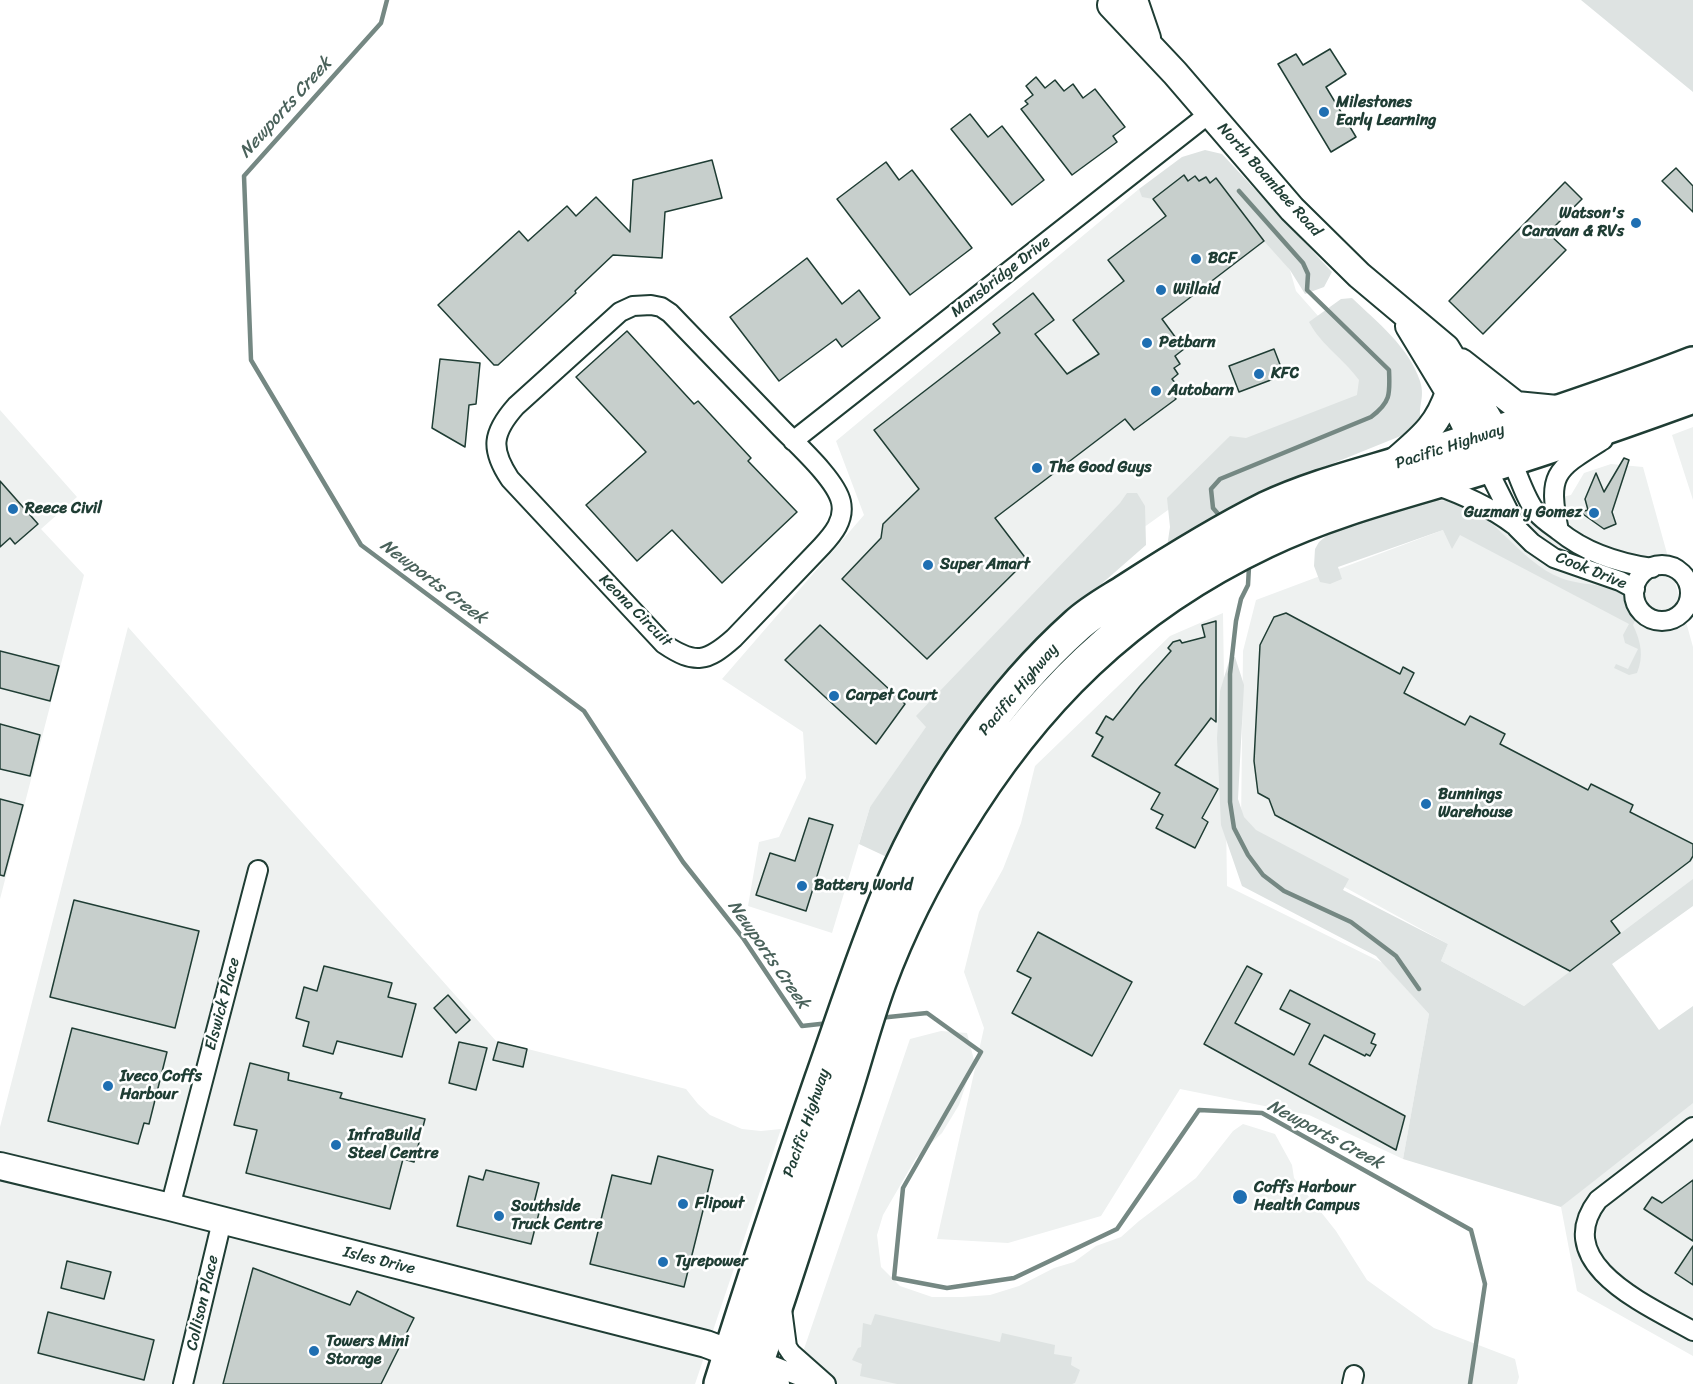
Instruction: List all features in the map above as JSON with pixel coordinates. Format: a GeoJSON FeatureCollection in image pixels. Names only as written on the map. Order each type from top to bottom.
{"type":"FeatureCollection","features":[{"type":"Feature","properties":{"kind":"highway","name":"Pacific Highway"},"geometry":{"type":"LineString","coordinates":[[860,1003],[931,867],[975,795],[1023,729],[1058,689],[1138,617],[1214,567],[1266,540],[1329,514],[1429,483],[1568,409],[1693,364]]}},
{"type":"Feature","properties":{"kind":"highway","name":"Pacific Highway"},"geometry":{"type":"LineString","coordinates":[[754,1371],[893,885],[927,818],[964,756],[1018,685],[1051,649],[1081,621],[1210,539],[1269,508],[1326,485],[1387,468],[1492,449],[1646,413],[1693,396]]}},
{"type":"Feature","properties":{"kind":"highway","name":"Pacific Highway"},"geometry":{"type":"LineString","coordinates":[[722,1384],[754,1371],[780,1295],[847,1044]]}},
{"type":"Feature","properties":{"kind":"street","name":"North Boambee Road"},"geometry":{"type":"LineString","coordinates":[[1116,1],[1149,44],[1292,209],[1359,274],[1446,348],[1492,449]]}},
{"type":"Feature","properties":{"kind":"street","name":"Mansbridge Drive"},"geometry":{"type":"LineString","coordinates":[[793,441],[1210,113]]}},
{"type":"Feature","properties":{"kind":"street","name":"Keona Circuit"},"geometry":{"type":"LineString","coordinates":[[651,305],[662,307],[670,313],[793,441],[836,488],[842,503],[841,518],[836,530],[734,638],[721,650],[704,658],[683,657],[664,644],[510,479],[499,463],[497,453],[498,434],[504,420],[516,406],[620,312],[633,306],[651,305]]}},
{"type":"Feature","properties":{"kind":"street","name":"North Boambee Road"},"geometry":{"type":"LineString","coordinates":[[1397,308],[1449,392],[1492,449]]}},
{"type":"Feature","properties":{"kind":"street"},"geometry":{"type":"LineString","coordinates":[[1446,348],[1470,370],[1516,405],[1568,409]]}},
{"type":"Feature","properties":{"kind":"street"},"geometry":{"type":"LineString","coordinates":[[1387,468],[1434,425],[1444,408],[1449,392]]}},
{"type":"Feature","properties":{"kind":"street"},"geometry":{"type":"LineString","coordinates":[[1559,531],[1553,493],[1558,472],[1571,460],[1646,413]]}},
{"type":"Feature","properties":{"kind":"street","name":"Cook Drive"},"geometry":{"type":"LineString","coordinates":[[1492,449],[1517,528],[1532,543],[1554,558],[1620,581],[1635,589]]}},
{"type":"Feature","properties":{"kind":"street","name":"Cook Drive"},"geometry":{"type":"LineString","coordinates":[[1492,449],[1536,512],[1578,546],[1605,557],[1652,568]]}},
{"type":"Feature","properties":{"kind":"street"},"geometry":{"type":"LineString","coordinates":[[1429,483],[1480,503],[1517,528]]}},
{"type":"Feature","properties":{"kind":"street"},"geometry":{"type":"LineString","coordinates":[[1668,566],[1682,573],[1687,580],[1692,597],[1685,619],[1662,621],[1647,617],[1637,604],[1635,589],[1640,576],[1652,568],[1668,566]]}},
{"type":"Feature","properties":{"kind":"street","name":"Elswick Place"},"geometry":{"type":"LineString","coordinates":[[170,1207],[258,870]]}},
{"type":"Feature","properties":{"kind":"street"},"geometry":{"type":"LineString","coordinates":[[1693,1127],[1598,1200],[1588,1212],[1584,1235],[1588,1252],[1599,1270],[1617,1286],[1693,1331]]}},
{"type":"Feature","properties":{"kind":"street","name":"Isles Drive"},"geometry":{"type":"LineString","coordinates":[[0,1166],[170,1207],[706,1344],[754,1371]]}},
{"type":"Feature","properties":{"kind":"street","name":"Collison Place"},"geometry":{"type":"LineString","coordinates":[[183,1384],[222,1221]]}},
{"type":"Feature","properties":{"kind":"street"},"geometry":{"type":"LineString","coordinates":[[780,1295],[787,1347],[796,1359],[826,1384]]}},
{"type":"Feature","properties":{"kind":"street"},"geometry":{"type":"LineString","coordinates":[[754,1371],[782,1369],[818,1384]]}},
{"type":"Feature","properties":{"kind":"shaded area"},"geometry":{"type":"Polygon","coordinates":[[[1581,0],[1693,0],[1693,92],[1581,0]]]}},
{"type":"Feature","properties":{"kind":"shaded area"},"geometry":{"type":"Polygon","coordinates":[[[1205,150],[1222,154],[1332,272],[1324,287],[1305,294],[1290,270],[1264,241],[1216,178],[1210,183],[1206,177],[1199,181],[1188,181],[1184,175],[1153,199],[1142,197],[1139,189],[1182,157],[1205,150]]]}},
{"type":"Feature","properties":{"kind":"shaded area"},"geometry":{"type":"Polygon","coordinates":[[[1205,156],[1290,270],[1296,291],[1327,326],[1376,392],[1200,487],[1015,620],[870,807],[832,933],[748,906],[759,842],[779,837],[806,778],[803,732],[722,679],[864,515],[836,441],[1139,189],[1205,156]]]}},
{"type":"Feature","properties":{"kind":"shaded area"},"geometry":{"type":"Polygon","coordinates":[[[1352,298],[1400,346],[1415,369],[1422,387],[1420,418],[1422,423],[1413,431],[1319,469],[1236,508],[1167,547],[1170,527],[1167,498],[1230,436],[1246,438],[1357,395],[1359,380],[1320,338],[1309,322],[1341,299],[1352,298]]]}},
{"type":"Feature","properties":{"kind":"shaded area"},"geometry":{"type":"Polygon","coordinates":[[[0,410],[77,497],[41,529],[84,575],[0,899],[0,410]]]}},
{"type":"Feature","properties":{"kind":"shaded area"},"geometry":{"type":"Polygon","coordinates":[[[1693,427],[1693,500],[1672,435],[1693,427]]]}},
{"type":"Feature","properties":{"kind":"shaded area"},"geometry":{"type":"Polygon","coordinates":[[[1611,464],[1643,467],[1693,647],[1693,883],[1524,1006],[1441,961],[1448,944],[1328,878],[1241,825],[1243,651],[1256,600],[1483,515],[1571,495],[1584,473],[1611,464]]]}},
{"type":"Feature","properties":{"kind":"shaded area"},"geometry":{"type":"Polygon","coordinates":[[[1127,493],[1137,493],[1145,506],[1146,545],[1067,614],[984,699],[932,780],[889,858],[859,844],[870,807],[926,727],[916,716],[1127,493]]]}},
{"type":"Feature","properties":{"kind":"shaded area"},"geometry":{"type":"Polygon","coordinates":[[[1448,500],[1479,514],[1545,570],[1561,578],[1609,588],[1626,596],[1637,612],[1633,625],[1640,643],[1641,655],[1637,673],[1629,675],[1614,668],[1616,664],[1628,669],[1638,649],[1625,643],[1623,635],[1629,624],[1460,535],[1452,549],[1443,530],[1338,567],[1342,579],[1330,584],[1320,582],[1314,566],[1315,549],[1319,542],[1336,528],[1432,501],[1448,500]]]}},
{"type":"Feature","properties":{"kind":"shaded area"},"geometry":{"type":"Polygon","coordinates":[[[1223,613],[1227,886],[1383,963],[1429,1014],[1403,1159],[1309,1115],[1180,1089],[1101,1216],[1008,1243],[937,1239],[984,1028],[964,972],[979,912],[1003,869],[1021,823],[1035,766],[1170,636],[1223,613]]]}},
{"type":"Feature","properties":{"kind":"shaded area"},"geometry":{"type":"Polygon","coordinates":[[[128,627],[496,1041],[686,1089],[710,1115],[742,1129],[761,1131],[781,1129],[695,1384],[0,1384],[0,1127],[128,627]]]}},
{"type":"Feature","properties":{"kind":"shaded area"},"geometry":{"type":"Polygon","coordinates":[[[1235,657],[1244,685],[1238,799],[1244,817],[1256,830],[1349,879],[1343,890],[1448,944],[1441,961],[1524,1006],[1693,879],[1693,906],[1612,964],[1659,1030],[1693,1006],[1693,1103],[1561,1207],[1403,1159],[1429,1014],[1376,956],[1242,886],[1221,825],[1217,738],[1220,691],[1230,658],[1235,657]]]}},
{"type":"Feature","properties":{"kind":"shaded area","name":"Coffs Harbour Health Campus"},"geometry":{"type":"Polygon","coordinates":[[[941,1031],[967,1033],[974,1060],[959,1105],[942,1133],[916,1158],[883,1215],[877,1235],[881,1267],[900,1286],[932,1297],[990,1295],[1019,1286],[1054,1268],[1074,1262],[1096,1246],[1121,1237],[1196,1178],[1233,1131],[1243,1124],[1275,1134],[1292,1165],[1294,1178],[1336,1231],[1367,1280],[1434,1328],[1515,1359],[1519,1377],[1517,1384],[792,1384],[910,1039],[941,1031]]]}},
{"type":"Feature","properties":{"kind":"shaded area"},"geometry":{"type":"Polygon","coordinates":[[[1693,1099],[1693,1356],[1577,1291],[1561,1207],[1693,1099]]]}},
{"type":"Feature","properties":{"kind":"shaded area"},"geometry":{"type":"Polygon","coordinates":[[[875,1314],[1000,1342],[1002,1333],[1055,1345],[1054,1354],[1072,1357],[1071,1365],[1080,1370],[1075,1383],[1072,1384],[897,1384],[860,1376],[862,1364],[852,1360],[858,1348],[861,1347],[863,1323],[871,1325],[875,1314]]]}},
{"type":"Feature","properties":{"kind":"building","name":"Milestones Early Learning"},"geometry":{"type":"Polygon","coordinates":[[[1330,49],[1346,74],[1326,87],[1356,137],[1331,152],[1278,64],[1296,54],[1303,65],[1330,49]]]}},
{"type":"Feature","properties":{"kind":"building"},"geometry":{"type":"Polygon","coordinates":[[[1036,77],[1045,88],[1055,80],[1064,91],[1073,84],[1083,98],[1095,89],[1125,127],[1113,136],[1117,142],[1072,175],[1021,109],[1028,104],[1025,101],[1033,95],[1026,86],[1036,77]]]}},
{"type":"Feature","properties":{"kind":"building"},"geometry":{"type":"Polygon","coordinates":[[[970,114],[988,137],[1002,126],[1044,180],[1012,205],[951,129],[970,114]]]}},
{"type":"Feature","properties":{"kind":"building"},"geometry":{"type":"Polygon","coordinates":[[[712,160],[722,198],[665,212],[662,258],[613,255],[575,291],[576,293],[498,365],[494,365],[438,305],[519,231],[528,241],[567,206],[576,216],[596,197],[630,232],[633,180],[712,160]]]}},
{"type":"Feature","properties":{"kind":"building"},"geometry":{"type":"Polygon","coordinates":[[[886,162],[899,180],[912,170],[972,248],[910,295],[837,199],[886,162]]]}},
{"type":"Feature","properties":{"kind":"building"},"geometry":{"type":"Polygon","coordinates":[[[1676,168],[1693,186],[1693,212],[1662,181],[1676,168]]]}},
{"type":"Feature","properties":{"kind":"building"},"geometry":{"type":"Polygon","coordinates":[[[1184,175],[1188,181],[1195,176],[1199,181],[1206,177],[1210,183],[1216,178],[1264,241],[1162,319],[1184,349],[1175,356],[1180,364],[1174,368],[1178,374],[1172,379],[1176,384],[1169,389],[1176,399],[1134,430],[1125,419],[995,518],[1027,560],[927,659],[842,579],[881,538],[883,524],[919,489],[874,430],[1000,333],[993,324],[1033,293],[1054,320],[1035,334],[1067,374],[1099,354],[1073,320],[1124,281],[1108,260],[1166,216],[1153,199],[1184,175]]]}},
{"type":"Feature","properties":{"kind":"building"},"geometry":{"type":"Polygon","coordinates":[[[1565,182],[1582,199],[1548,233],[1566,250],[1483,334],[1449,301],[1565,182]]]}},
{"type":"Feature","properties":{"kind":"building"},"geometry":{"type":"Polygon","coordinates":[[[807,258],[842,304],[859,290],[880,318],[842,347],[836,339],[779,381],[730,317],[807,258]]]}},
{"type":"Feature","properties":{"kind":"building"},"geometry":{"type":"Polygon","coordinates":[[[627,331],[694,404],[698,401],[751,458],[748,461],[797,512],[722,583],[672,530],[637,561],[586,505],[646,452],[576,377],[627,331]]]}},
{"type":"Feature","properties":{"kind":"building"},"geometry":{"type":"Polygon","coordinates":[[[1274,349],[1284,375],[1239,392],[1229,366],[1274,349]]]}},
{"type":"Feature","properties":{"kind":"building"},"geometry":{"type":"Polygon","coordinates":[[[440,359],[480,363],[476,404],[469,405],[465,447],[432,428],[440,359]]]}},
{"type":"Feature","properties":{"kind":"building"},"geometry":{"type":"Polygon","coordinates":[[[1624,458],[1629,460],[1612,512],[1616,524],[1604,529],[1580,512],[1588,510],[1585,499],[1596,473],[1604,492],[1624,458]]]}},
{"type":"Feature","properties":{"kind":"building","name":"Reece Civil"},"geometry":{"type":"Polygon","coordinates":[[[0,481],[38,524],[15,544],[10,538],[0,547],[0,481]]]}},
{"type":"Feature","properties":{"kind":"building"},"geometry":{"type":"Polygon","coordinates":[[[1286,613],[1400,674],[1403,667],[1414,673],[1404,693],[1465,725],[1470,716],[1505,734],[1500,744],[1588,790],[1591,784],[1633,805],[1630,812],[1693,844],[1693,856],[1690,861],[1611,921],[1620,933],[1570,971],[1275,815],[1269,799],[1258,793],[1254,761],[1260,645],[1274,617],[1286,613]]]}},
{"type":"Feature","properties":{"kind":"building"},"geometry":{"type":"Polygon","coordinates":[[[1216,621],[1216,722],[1211,718],[1175,765],[1218,789],[1202,818],[1208,822],[1195,848],[1156,828],[1163,815],[1151,809],[1160,793],[1092,756],[1103,737],[1096,733],[1106,716],[1113,720],[1171,651],[1168,648],[1173,642],[1180,640],[1182,643],[1205,637],[1202,625],[1216,621]]]}},
{"type":"Feature","properties":{"kind":"building"},"geometry":{"type":"Polygon","coordinates":[[[820,625],[905,704],[876,744],[785,660],[820,625]]]}},
{"type":"Feature","properties":{"kind":"building"},"geometry":{"type":"Polygon","coordinates":[[[0,651],[59,666],[50,701],[0,688],[0,651]]]}},
{"type":"Feature","properties":{"kind":"building"},"geometry":{"type":"Polygon","coordinates":[[[0,724],[40,735],[30,776],[0,769],[0,724]]]}},
{"type":"Feature","properties":{"kind":"building"},"geometry":{"type":"Polygon","coordinates":[[[0,799],[23,805],[4,876],[0,875],[0,799]]]}},
{"type":"Feature","properties":{"kind":"building"},"geometry":{"type":"Polygon","coordinates":[[[809,818],[833,825],[806,911],[756,895],[770,853],[795,861],[809,818]]]}},
{"type":"Feature","properties":{"kind":"building"},"geometry":{"type":"Polygon","coordinates":[[[74,900],[199,931],[175,1028],[50,997],[74,900]]]}},
{"type":"Feature","properties":{"kind":"building"},"geometry":{"type":"Polygon","coordinates":[[[1038,932],[1132,982],[1092,1056],[1012,1013],[1031,978],[1017,971],[1038,932]]]}},
{"type":"Feature","properties":{"kind":"building"},"geometry":{"type":"Polygon","coordinates":[[[324,966],[392,983],[388,997],[416,1004],[402,1057],[337,1041],[333,1054],[303,1046],[309,1022],[296,1018],[304,987],[317,991],[324,966]]]}},
{"type":"Feature","properties":{"kind":"building"},"geometry":{"type":"Polygon","coordinates":[[[1247,966],[1262,974],[1235,1023],[1294,1055],[1310,1024],[1280,1009],[1290,990],[1375,1034],[1371,1043],[1376,1045],[1370,1056],[1366,1054],[1365,1056],[1324,1035],[1309,1064],[1405,1116],[1396,1150],[1204,1044],[1247,966]]]}},
{"type":"Feature","properties":{"kind":"building"},"geometry":{"type":"Polygon","coordinates":[[[448,995],[470,1020],[456,1033],[434,1008],[448,995]]]}},
{"type":"Feature","properties":{"kind":"building","name":"Iveco Coffs Harbour"},"geometry":{"type":"Polygon","coordinates":[[[72,1028],[167,1052],[149,1124],[144,1123],[138,1144],[48,1121],[72,1028]]]}},
{"type":"Feature","properties":{"kind":"building"},"geometry":{"type":"Polygon","coordinates":[[[459,1042],[487,1048],[476,1090],[449,1083],[459,1042]]]}},
{"type":"Feature","properties":{"kind":"building"},"geometry":{"type":"Polygon","coordinates":[[[498,1042],[527,1049],[523,1067],[493,1060],[498,1042]]]}},
{"type":"Feature","properties":{"kind":"building","name":"InfraBuild Steel Centre"},"geometry":{"type":"Polygon","coordinates":[[[250,1063],[289,1073],[288,1080],[342,1093],[340,1098],[425,1119],[414,1162],[403,1159],[390,1209],[246,1173],[257,1130],[234,1125],[250,1063]]]}},
{"type":"Feature","properties":{"kind":"building"},"geometry":{"type":"Polygon","coordinates":[[[658,1156],[713,1170],[684,1287],[590,1264],[612,1175],[651,1184],[658,1156]]]}},
{"type":"Feature","properties":{"kind":"building","name":"Southside Truck Centre"},"geometry":{"type":"Polygon","coordinates":[[[486,1170],[539,1183],[534,1203],[541,1205],[531,1244],[457,1226],[469,1176],[483,1180],[486,1170]]]}},
{"type":"Feature","properties":{"kind":"building"},"geometry":{"type":"Polygon","coordinates":[[[1693,1180],[1693,1241],[1644,1209],[1652,1197],[1662,1203],[1693,1180]]]}},
{"type":"Feature","properties":{"kind":"building"},"geometry":{"type":"Polygon","coordinates":[[[1693,1246],[1693,1285],[1675,1273],[1693,1246]]]}},
{"type":"Feature","properties":{"kind":"building"},"geometry":{"type":"Polygon","coordinates":[[[67,1261],[111,1272],[104,1299],[61,1288],[67,1261]]]}},
{"type":"Feature","properties":{"kind":"building","name":"Towers Mini Storage"},"geometry":{"type":"Polygon","coordinates":[[[253,1268],[350,1305],[357,1291],[414,1318],[381,1384],[223,1384],[253,1268]]]}},
{"type":"Feature","properties":{"kind":"building"},"geometry":{"type":"Polygon","coordinates":[[[48,1312],[154,1340],[144,1380],[38,1353],[48,1312]]]}},
{"type":"Feature","properties":{"kind":"waterway","name":"Newports Creek"},"geometry":{"type":"LineString","coordinates":[[387,0],[381,23],[244,176],[251,360],[361,545],[584,711],[683,862],[743,938],[802,1026],[829,1023]]}},
{"type":"Feature","properties":{"kind":"waterway"},"geometry":{"type":"LineString","coordinates":[[1219,515],[1213,508],[1211,489],[1220,479],[1371,417],[1386,402],[1389,385],[1389,370],[1307,290],[1308,274],[1303,263],[1239,191]]}},
{"type":"Feature","properties":{"kind":"waterway"},"geometry":{"type":"LineString","coordinates":[[1249,567],[1248,585],[1241,599],[1236,621],[1230,674],[1230,802],[1234,828],[1248,855],[1263,875],[1284,891],[1351,922],[1396,956],[1419,989]]}},
{"type":"Feature","properties":{"kind":"waterway","name":"Newports Creek"},"geometry":{"type":"LineString","coordinates":[[879,1018],[927,1013],[981,1052],[903,1188],[894,1278],[947,1288],[1014,1278],[1117,1229],[1199,1110],[1262,1113],[1471,1230],[1485,1284],[1470,1384]]}},
{"type":"Feature","properties":{"kind":"place","name":"Milestones Early Learning"},"geometry":{"type":"Point","coordinates":[1324,112]}},
{"type":"Feature","properties":{"kind":"place","name":"Watson's Caravan & RVs"},"geometry":{"type":"Point","coordinates":[1636,223]}},
{"type":"Feature","properties":{"kind":"place","name":"BCF"},"geometry":{"type":"Point","coordinates":[1196,259]}},
{"type":"Feature","properties":{"kind":"place","name":"Willaid"},"geometry":{"type":"Point","coordinates":[1161,290]}},
{"type":"Feature","properties":{"kind":"place","name":"Petbarn"},"geometry":{"type":"Point","coordinates":[1147,343]}},
{"type":"Feature","properties":{"kind":"place","name":"KFC"},"geometry":{"type":"Point","coordinates":[1259,374]}},
{"type":"Feature","properties":{"kind":"place","name":"Autobarn"},"geometry":{"type":"Point","coordinates":[1156,391]}},
{"type":"Feature","properties":{"kind":"place","name":"The Good Guys"},"geometry":{"type":"Point","coordinates":[1037,468]}},
{"type":"Feature","properties":{"kind":"place","name":"Reece Civil"},"geometry":{"type":"Point","coordinates":[13,509]}},
{"type":"Feature","properties":{"kind":"place","name":"Guzman y Gomez"},"geometry":{"type":"Point","coordinates":[1594,513]}},
{"type":"Feature","properties":{"kind":"place","name":"Super Amart"},"geometry":{"type":"Point","coordinates":[928,565]}},
{"type":"Feature","properties":{"kind":"place","name":"Carpet Court"},"geometry":{"type":"Point","coordinates":[834,696]}},
{"type":"Feature","properties":{"kind":"place","name":"Bunnings Warehouse"},"geometry":{"type":"Point","coordinates":[1426,804]}},
{"type":"Feature","properties":{"kind":"place","name":"Battery World"},"geometry":{"type":"Point","coordinates":[802,886]}},
{"type":"Feature","properties":{"kind":"place","name":"Iveco Coffs Harbour"},"geometry":{"type":"Point","coordinates":[108,1086]}},
{"type":"Feature","properties":{"kind":"place","name":"InfraBuild Steel Centre"},"geometry":{"type":"Point","coordinates":[336,1145]}},
{"type":"Feature","properties":{"kind":"place","name":"Coffs Harbour Health Campus"},"geometry":{"type":"Point","coordinates":[1240,1197]}},
{"type":"Feature","properties":{"kind":"place","name":"Flipout"},"geometry":{"type":"Point","coordinates":[683,1204]}},
{"type":"Feature","properties":{"kind":"place","name":"Southside Truck Centre"},"geometry":{"type":"Point","coordinates":[499,1216]}},
{"type":"Feature","properties":{"kind":"place","name":"Tyrepower"},"geometry":{"type":"Point","coordinates":[663,1262]}},
{"type":"Feature","properties":{"kind":"place","name":"Towers Mini Storage"},"geometry":{"type":"Point","coordinates":[314,1351]}}]}
